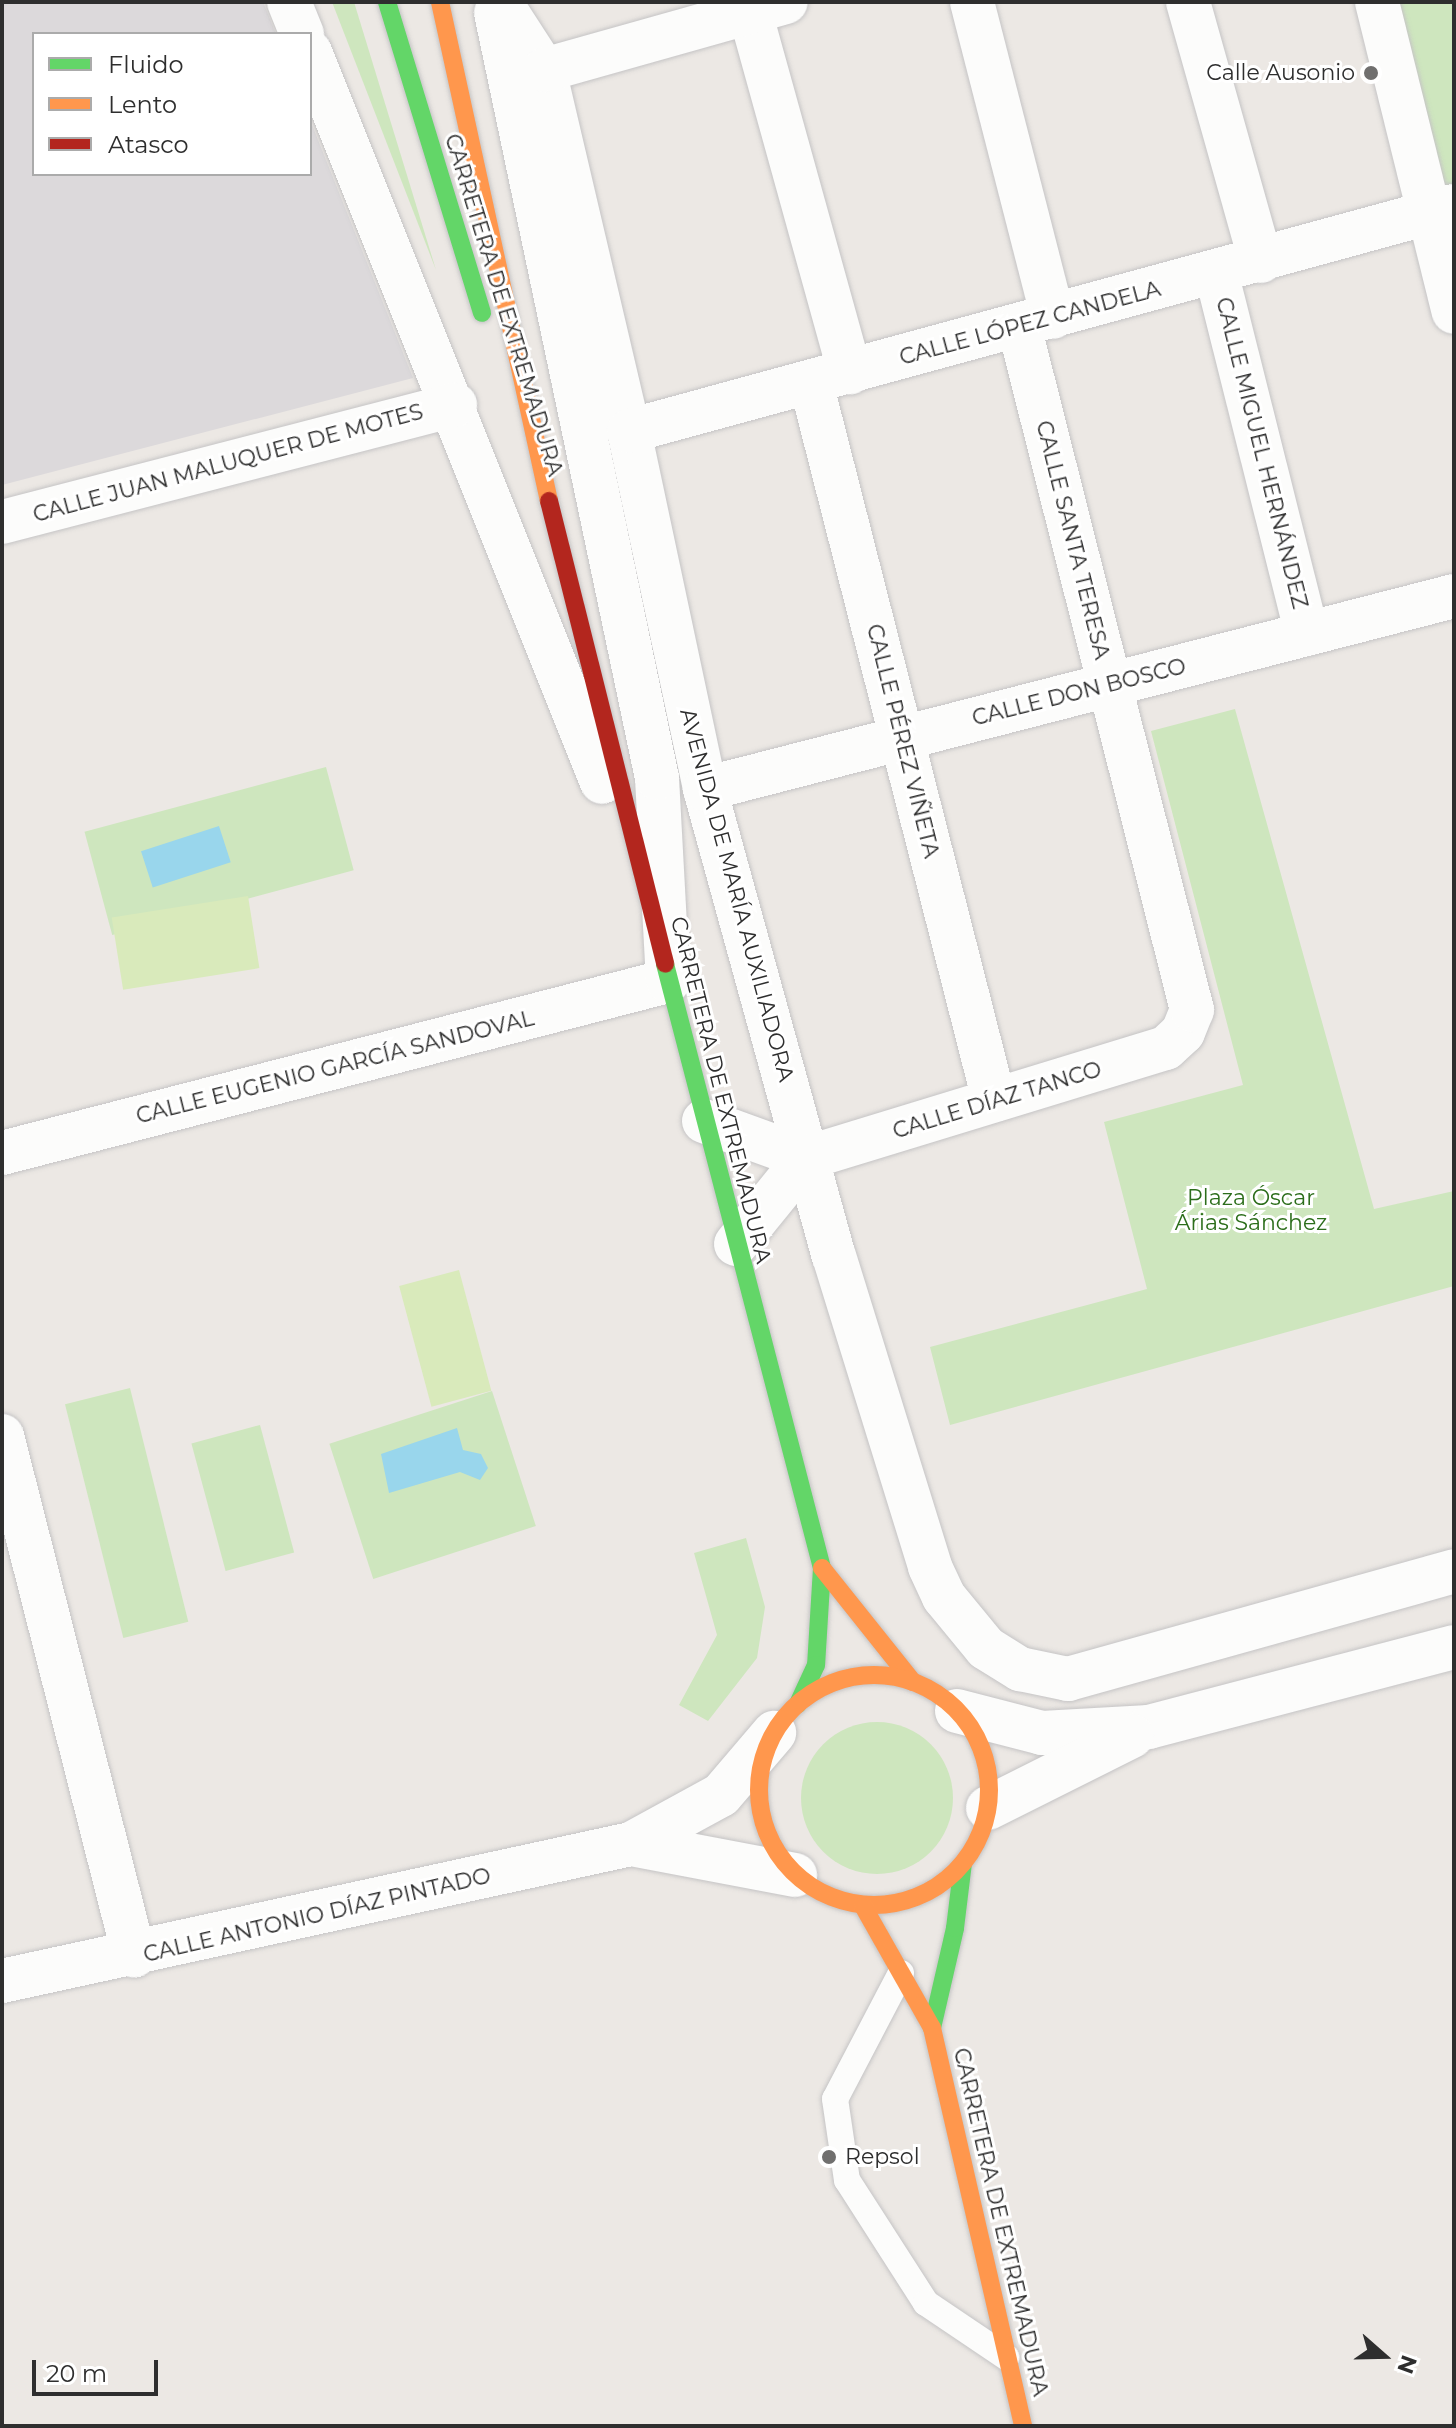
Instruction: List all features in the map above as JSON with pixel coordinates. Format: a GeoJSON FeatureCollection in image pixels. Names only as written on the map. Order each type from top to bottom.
{"type":"FeatureCollection","features":[{"type":"Feature","properties":{"kind":"highway","name":"CARRETERA DE EXTREMADURA"},"geometry":{"type":"LineString","coordinates":[[387,2],[488,335]]}},
{"type":"Feature","properties":{"kind":"highway","name":"CARRETERA DE EXTREMADURA"},"geometry":{"type":"LineString","coordinates":[[440,2],[576,623],[822,1568],[816,1665],[760,1769],[760,1808],[771,1844],[795,1875],[826,1896],[863,1906],[900,1903],[935,1888],[963,1863],[979,1837],[988,1808],[984,1755],[957,1711],[913,1682],[822,1568]]}},
{"type":"Feature","properties":{"kind":"highway","name":"CARRETERA DE EXTREMADURA"},"geometry":{"type":"LineString","coordinates":[[502,380],[576,623]]}},
{"type":"Feature","properties":{"kind":"highway","name":"CARRETERA DE EXTREMADURA"},"geometry":{"type":"LineString","coordinates":[[786,1718],[852,1677],[913,1682]]}},
{"type":"Feature","properties":{"kind":"highway","name":"CARRETERA DE EXTREMADURA"},"geometry":{"type":"LineString","coordinates":[[932,2028],[955,1928],[963,1863]]}},
{"type":"Feature","properties":{"kind":"highway","name":"CARRETERA DE EXTREMADURA"},"geometry":{"type":"LineString","coordinates":[[863,1906],[932,2028],[1023,2426]]}},
{"type":"Feature","properties":{"kind":"street"},"geometry":{"type":"LineString","coordinates":[[289,2],[301,32]]}},
{"type":"Feature","properties":{"kind":"street"},"geometry":{"type":"LineString","coordinates":[[497,2],[657,778],[668,981]]}},
{"type":"Feature","properties":{"kind":"street","name":"AVENIDA DE MARÍA AUXILIADORA"},"geometry":{"type":"LineString","coordinates":[[497,2],[544,70],[629,431],[705,789],[806,1158],[930,1567],[944,1597],[986,1648],[1020,1669],[1068,1679],[1454,1571]]}},
{"type":"Feature","properties":{"kind":"street","name":"CALLE SANTA TERESA"},"geometry":{"type":"LineString","coordinates":[[972,2],[1110,684],[1192,1010],[1183,1032]]}},
{"type":"Feature","properties":{"kind":"street"},"geometry":{"type":"LineString","coordinates":[[1188,2],[1261,261]]}},
{"type":"Feature","properties":{"kind":"street"},"geometry":{"type":"LineString","coordinates":[[1377,2],[1442,211],[1454,312]]}},
{"type":"Feature","properties":{"kind":"street"},"geometry":{"type":"LineString","coordinates":[[544,70],[768,7]]}},
{"type":"Feature","properties":{"kind":"street","name":"CALLE PÉREZ VIÑETA"},"geometry":{"type":"LineString","coordinates":[[768,7],[831,377],[902,738],[994,1100]]}},
{"type":"Feature","properties":{"kind":"street"},"geometry":{"type":"LineString","coordinates":[[312,57],[455,405],[649,903]]}},
{"type":"Feature","properties":{"kind":"street","name":"CALLE LÓPEZ CANDELA"},"geometry":{"type":"LineString","coordinates":[[629,431],[1442,211]]}},
{"type":"Feature","properties":{"kind":"street","name":"CALLE MIGUEL HERNÁNDEZ"},"geometry":{"type":"LineString","coordinates":[[1216,272],[1307,634]]}},
{"type":"Feature","properties":{"kind":"street","name":"CALLE JUAN MALUQUER DE MOTES"},"geometry":{"type":"LineString","coordinates":[[2,522],[455,405]]}},
{"type":"Feature","properties":{"kind":"street","name":"CALLE DON BOSCO"},"geometry":{"type":"LineString","coordinates":[[705,789],[1454,596]]}},
{"type":"Feature","properties":{"kind":"street","name":"CALLE EUGENIO GARCÍA SANDOVAL"},"geometry":{"type":"LineString","coordinates":[[2,1153],[668,981]]}},
{"type":"Feature","properties":{"kind":"street","name":"CALLE DÍAZ TANCO"},"geometry":{"type":"LineString","coordinates":[[806,1158],[1166,1048],[1183,1032]]}},
{"type":"Feature","properties":{"kind":"street"},"geometry":{"type":"LineString","coordinates":[[704,1121],[806,1158],[736,1244]]}},
{"type":"Feature","properties":{"kind":"street"},"geometry":{"type":"LineString","coordinates":[[2,1436],[134,1955]]}},
{"type":"Feature","properties":{"kind":"street"},"geometry":{"type":"LineString","coordinates":[[957,1711],[1042,1733],[1149,1727],[1454,1647]]}},
{"type":"Feature","properties":{"kind":"street","name":"CALLE ANTONIO DÍAZ PINTADO"},"geometry":{"type":"LineString","coordinates":[[2,1981],[134,1955],[631,1844],[721,1795],[786,1718]]}},
{"type":"Feature","properties":{"kind":"street"},"geometry":{"type":"LineString","coordinates":[[988,1808],[1149,1727]]}},
{"type":"Feature","properties":{"kind":"street","name":"CALLE ANTONIO DÍAZ PINTADO"},"geometry":{"type":"LineString","coordinates":[[631,1844],[795,1875]]}},
{"type":"Feature","properties":{"kind":"lane"},"geometry":{"type":"LineString","coordinates":[[901,1973],[835,2099],[847,2180],[926,2303],[1006,2357]]}},
{"type":"Feature","properties":{"kind":"shaded area"},"geometry":{"type":"Polygon","coordinates":[[[2,2],[263,2],[275,32],[32,32],[32,176],[312,176],[312,125],[413,378],[2,485],[2,2]]]}},
{"type":"Feature","properties":{"kind":"green space"},"geometry":{"type":"Polygon","coordinates":[[[332,2],[354,2],[436,270],[332,2]]]}},
{"type":"Feature","properties":{"kind":"green space"},"geometry":{"type":"Polygon","coordinates":[[[1377,2],[1454,2],[1454,312],[1377,2]]]}},
{"type":"Feature","properties":{"kind":"green space","name":"Plaza Óscar Árias Sánchez"},"geometry":{"type":"Polygon","coordinates":[[[1235,709],[1374,1209],[1454,1191],[1454,1286],[950,1425],[930,1347],[1147,1289],[1104,1122],[1243,1085],[1151,731],[1235,709]]]}},
{"type":"Feature","properties":{"kind":"green space"},"geometry":{"type":"Polygon","coordinates":[[[326,767],[354,870],[112,935],[85,832],[326,767]]]}},
{"type":"Feature","properties":{"kind":"green space"},"geometry":{"type":"Polygon","coordinates":[[[248,896],[259,968],[123,990],[112,918],[248,896]]]}},
{"type":"Feature","properties":{"kind":"green space"},"geometry":{"type":"Polygon","coordinates":[[[459,1270],[491,1391],[431,1407],[399,1286],[459,1270]]]}},
{"type":"Feature","properties":{"kind":"green space"},"geometry":{"type":"Polygon","coordinates":[[[130,1388],[188,1622],[123,1638],[65,1404],[130,1388]]]}},
{"type":"Feature","properties":{"kind":"green space"},"geometry":{"type":"Polygon","coordinates":[[[492,1391],[536,1526],[373,1579],[329,1444],[492,1391]]]}},
{"type":"Feature","properties":{"kind":"green space"},"geometry":{"type":"Polygon","coordinates":[[[260,1425],[294,1553],[226,1571],[191,1443],[260,1425]]]}},
{"type":"Feature","properties":{"kind":"green space"},"geometry":{"type":"Polygon","coordinates":[[[746,1538],[765,1607],[757,1658],[708,1721],[679,1705],[717,1635],[694,1553],[746,1538]]]}},
{"type":"Feature","properties":{"kind":"green space"},"geometry":{"type":"Polygon","coordinates":[[[877,1722],[906,1728],[931,1744],[947,1769],[953,1798],[947,1827],[931,1852],[906,1868],[877,1874],[848,1868],[823,1852],[807,1827],[801,1798],[807,1769],[823,1744],[848,1728],[877,1722]]]}},
{"type":"Feature","properties":{"kind":"water"},"geometry":{"type":"Polygon","coordinates":[[[219,826],[231,862],[153,887],[141,851],[219,826]]]}},
{"type":"Feature","properties":{"kind":"water"},"geometry":{"type":"Polygon","coordinates":[[[457,1428],[463,1450],[481,1454],[488,1468],[480,1480],[460,1472],[389,1493],[381,1454],[457,1428]]]}},
{"type":"Feature","properties":{"kind":"traffic: fast"},"geometry":{"type":"LineString","coordinates":[[387,2],[482,313]]}},
{"type":"Feature","properties":{"kind":"traffic: fast"},"geometry":{"type":"LineString","coordinates":[[665,964],[822,1568],[816,1665],[798,1704]]}},
{"type":"Feature","properties":{"kind":"traffic: fast"},"geometry":{"type":"LineString","coordinates":[[932,2028],[955,1928],[963,1863]]}},
{"type":"Feature","properties":{"kind":"traffic: slow"},"geometry":{"type":"LineString","coordinates":[[440,2],[549,501]]}},
{"type":"Feature","properties":{"kind":"traffic: slow"},"geometry":{"type":"LineString","coordinates":[[822,1568],[913,1682]]}},
{"type":"Feature","properties":{"kind":"traffic: slow"},"geometry":{"type":"LineString","coordinates":[[874,1675],[918,1684],[955,1709],[980,1746],[989,1790],[980,1834],[955,1871],[918,1896],[874,1905],[830,1896],[793,1871],[768,1834],[759,1790],[768,1746],[793,1709],[830,1684],[874,1675]]}},
{"type":"Feature","properties":{"kind":"traffic: slow"},"geometry":{"type":"LineString","coordinates":[[863,1906],[932,2028],[1023,2426]]}},
{"type":"Feature","properties":{"kind":"traffic: jam"},"geometry":{"type":"LineString","coordinates":[[549,501],[665,964]]}},
{"type":"Feature","properties":{"kind":"place","name":"Calle Ausonio"},"geometry":{"type":"Point","coordinates":[1371,73]}},
{"type":"Feature","properties":{"kind":"place","name":"Repsol"},"geometry":{"type":"Point","coordinates":[829,2157]}}]}
